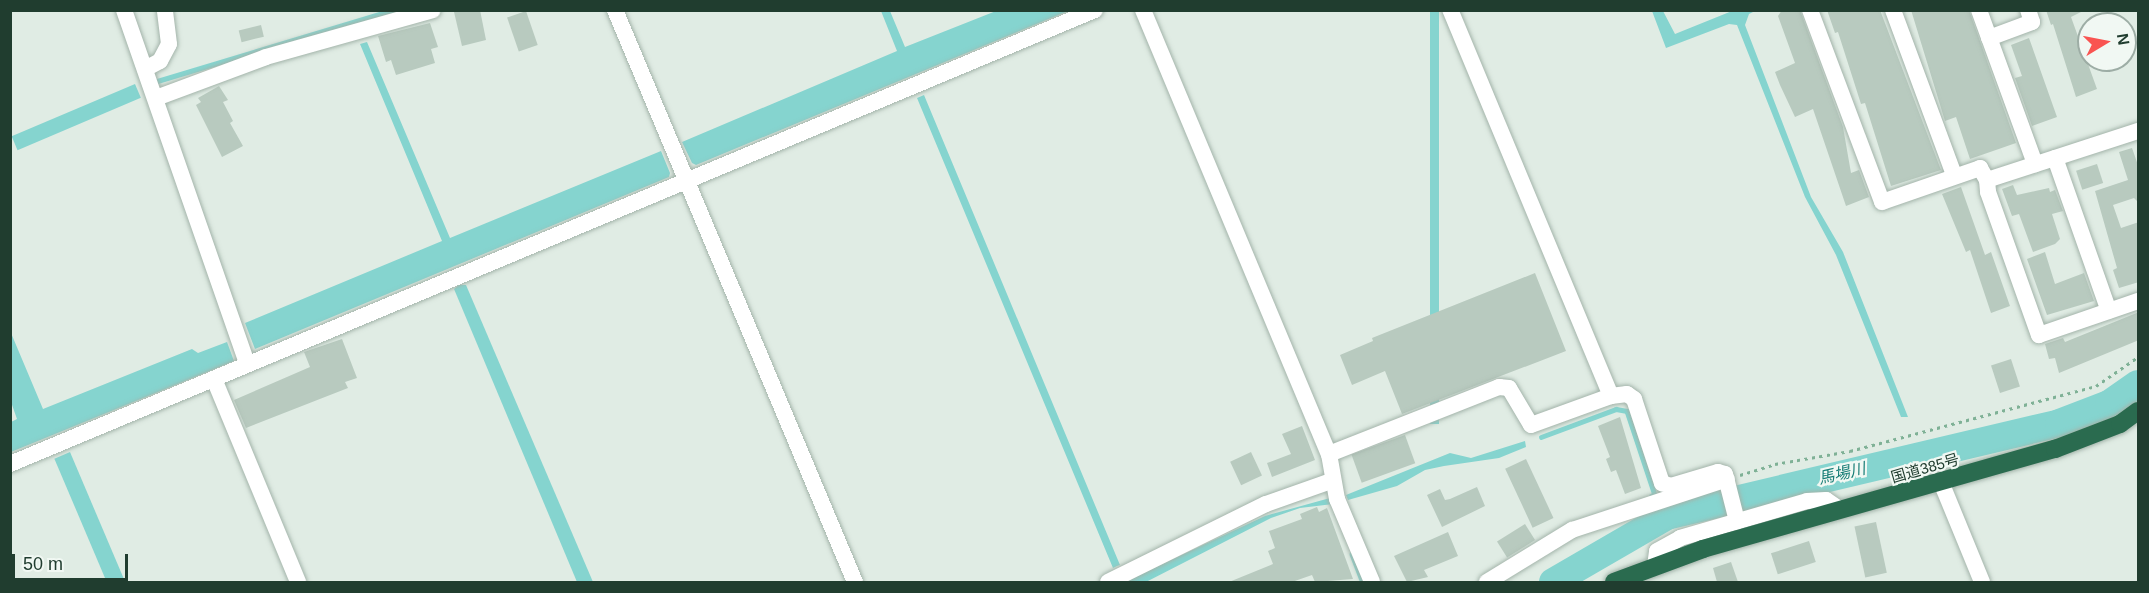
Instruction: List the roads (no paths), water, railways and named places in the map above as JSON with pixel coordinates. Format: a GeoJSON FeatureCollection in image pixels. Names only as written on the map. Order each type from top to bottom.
{"type":"FeatureCollection","features":[{"type":"Feature","properties":{"kind":"highway","name":"国道385号"},"geometry":{"type":"LineString","coordinates":[[1614,582],[1655,566],[2055,449],[2120,424],[2139,411]]}},
{"type":"Feature","properties":{"kind":"street"},"geometry":{"type":"LineString","coordinates":[[124,10],[247,364]]}},
{"type":"Feature","properties":{"kind":"street"},"geometry":{"type":"LineString","coordinates":[[150,83],[169,44],[165,10]]}},
{"type":"Feature","properties":{"kind":"street"},"geometry":{"type":"LineString","coordinates":[[150,83],[266,57],[433,10]]}},
{"type":"Feature","properties":{"kind":"street"},"geometry":{"type":"LineString","coordinates":[[615,10],[855,582]]}},
{"type":"Feature","properties":{"kind":"street"},"geometry":{"type":"LineString","coordinates":[[10,464],[1095,10]]}},
{"type":"Feature","properties":{"kind":"street"},"geometry":{"type":"LineString","coordinates":[[1143,10],[1329,454],[1331,481],[1372,582]]}},
{"type":"Feature","properties":{"kind":"street"},"geometry":{"type":"LineString","coordinates":[[1450,10],[1611,396]]}},
{"type":"Feature","properties":{"kind":"street"},"geometry":{"type":"LineString","coordinates":[[1810,10],[1882,202],[1954,175],[1980,168],[1987,180],[1988,192],[2039,335],[2139,301]]}},
{"type":"Feature","properties":{"kind":"street"},"geometry":{"type":"LineString","coordinates":[[1893,10],[1954,175]]}},
{"type":"Feature","properties":{"kind":"street"},"geometry":{"type":"LineString","coordinates":[[1978,10],[2035,164]]}},
{"type":"Feature","properties":{"kind":"street"},"geometry":{"type":"LineString","coordinates":[[1989,38],[2032,22],[2028,10]]}},
{"type":"Feature","properties":{"kind":"street"},"geometry":{"type":"LineString","coordinates":[[1987,180],[2137,135]]}},
{"type":"Feature","properties":{"kind":"street"},"geometry":{"type":"LineString","coordinates":[[2055,158],[2109,311]]}},
{"type":"Feature","properties":{"kind":"street"},"geometry":{"type":"LineString","coordinates":[[214,379],[298,582]]}},
{"type":"Feature","properties":{"kind":"street"},"geometry":{"type":"LineString","coordinates":[[1329,454],[1499,387],[1509,388],[1531,425],[1611,396],[1627,394],[1634,399],[1662,483],[1671,486],[1718,472],[1727,479],[1737,521]]}},
{"type":"Feature","properties":{"kind":"street"},"geometry":{"type":"LineString","coordinates":[[1487,582],[1572,530],[1727,479]]}},
{"type":"Feature","properties":{"kind":"street"},"geometry":{"type":"LineString","coordinates":[[1108,582],[1266,504],[1331,481]]}},
{"type":"Feature","properties":{"kind":"street"},"geometry":{"type":"LineString","coordinates":[[1941,482],[1982,582]]}},
{"type":"Feature","properties":{"kind":"street"},"geometry":{"type":"LineString","coordinates":[[1655,566],[1657,551],[1680,538],[1807,501],[1826,500],[1841,510]]}},
{"type":"Feature","properties":{"kind":"water"},"geometry":{"type":"Polygon","coordinates":[[[881,11],[890,11],[905,47],[996,11],[1068,11],[696,165],[692,163],[682,142],[897,51],[881,11]]]}},
{"type":"Feature","properties":{"kind":"water"},"geometry":{"type":"Polygon","coordinates":[[[1430,11],[1439,11],[1439,424],[1430,424],[1430,11]]]}},
{"type":"Feature","properties":{"kind":"water"},"geometry":{"type":"Polygon","coordinates":[[[1652,11],[1663,11],[1675,34],[1732,11],[1755,11],[1749,14],[1745,25],[1811,197],[1843,252],[1908,417],[1901,417],[1836,255],[1805,197],[1737,25],[1729,24],[1666,48],[1652,11]]]}},
{"type":"Feature","properties":{"kind":"water"},"geometry":{"type":"Polygon","coordinates":[[[367,42],[450,238],[661,151],[670,173],[669,177],[255,349],[245,323],[442,241],[360,44],[367,42]]]}},
{"type":"Feature","properties":{"kind":"water"},"geometry":{"type":"Polygon","coordinates":[[[135,84],[141,98],[18,150],[12,136],[135,84]]]}},
{"type":"Feature","properties":{"kind":"water"},"geometry":{"type":"Polygon","coordinates":[[[924,95],[1120,565],[1113,568],[917,98],[924,95]]]}},
{"type":"Feature","properties":{"kind":"water"},"geometry":{"type":"Polygon","coordinates":[[[459,285],[466,285],[593,582],[577,582],[454,289],[459,285]]]}},
{"type":"Feature","properties":{"kind":"water"},"geometry":{"type":"Polygon","coordinates":[[[11,333],[43,409],[192,349],[198,353],[227,342],[234,361],[11,452],[11,422],[17,419],[11,402],[11,333]]]}},
{"type":"Feature","properties":{"kind":"water"},"geometry":{"type":"Polygon","coordinates":[[[1525,441],[1526,447],[1499,458],[1425,470],[1397,486],[1348,500],[1346,495],[1450,453],[1471,458],[1525,441]]]}},
{"type":"Feature","properties":{"kind":"water"},"geometry":{"type":"Polygon","coordinates":[[[70,452],[125,582],[107,582],[54,459],[70,452]]]}},
{"type":"Feature","properties":{"kind":"water"},"geometry":{"type":"Polygon","coordinates":[[[1330,498],[1333,504],[1300,508],[1271,518],[1146,582],[1124,582],[1265,516],[1330,498]]]}},
{"type":"Feature","properties":{"kind":"waterway"},"geometry":{"type":"LineString","coordinates":[[154,82],[393,10]]}},
{"type":"Feature","properties":{"kind":"waterway","name":"馬場川"},"geometry":{"type":"LineString","coordinates":[[1553,582],[1667,516],[2059,423],[2109,404],[2138,384]]}},
{"type":"Feature","properties":{"kind":"waterway"},"geometry":{"type":"LineString","coordinates":[[1541,437],[1616,409],[1627,411],[1655,495],[1652,496]]}},
{"type":"Feature","properties":{"kind":"waterway"},"geometry":{"type":"LineString","coordinates":[[1352,554],[1363,582]]}}]}
